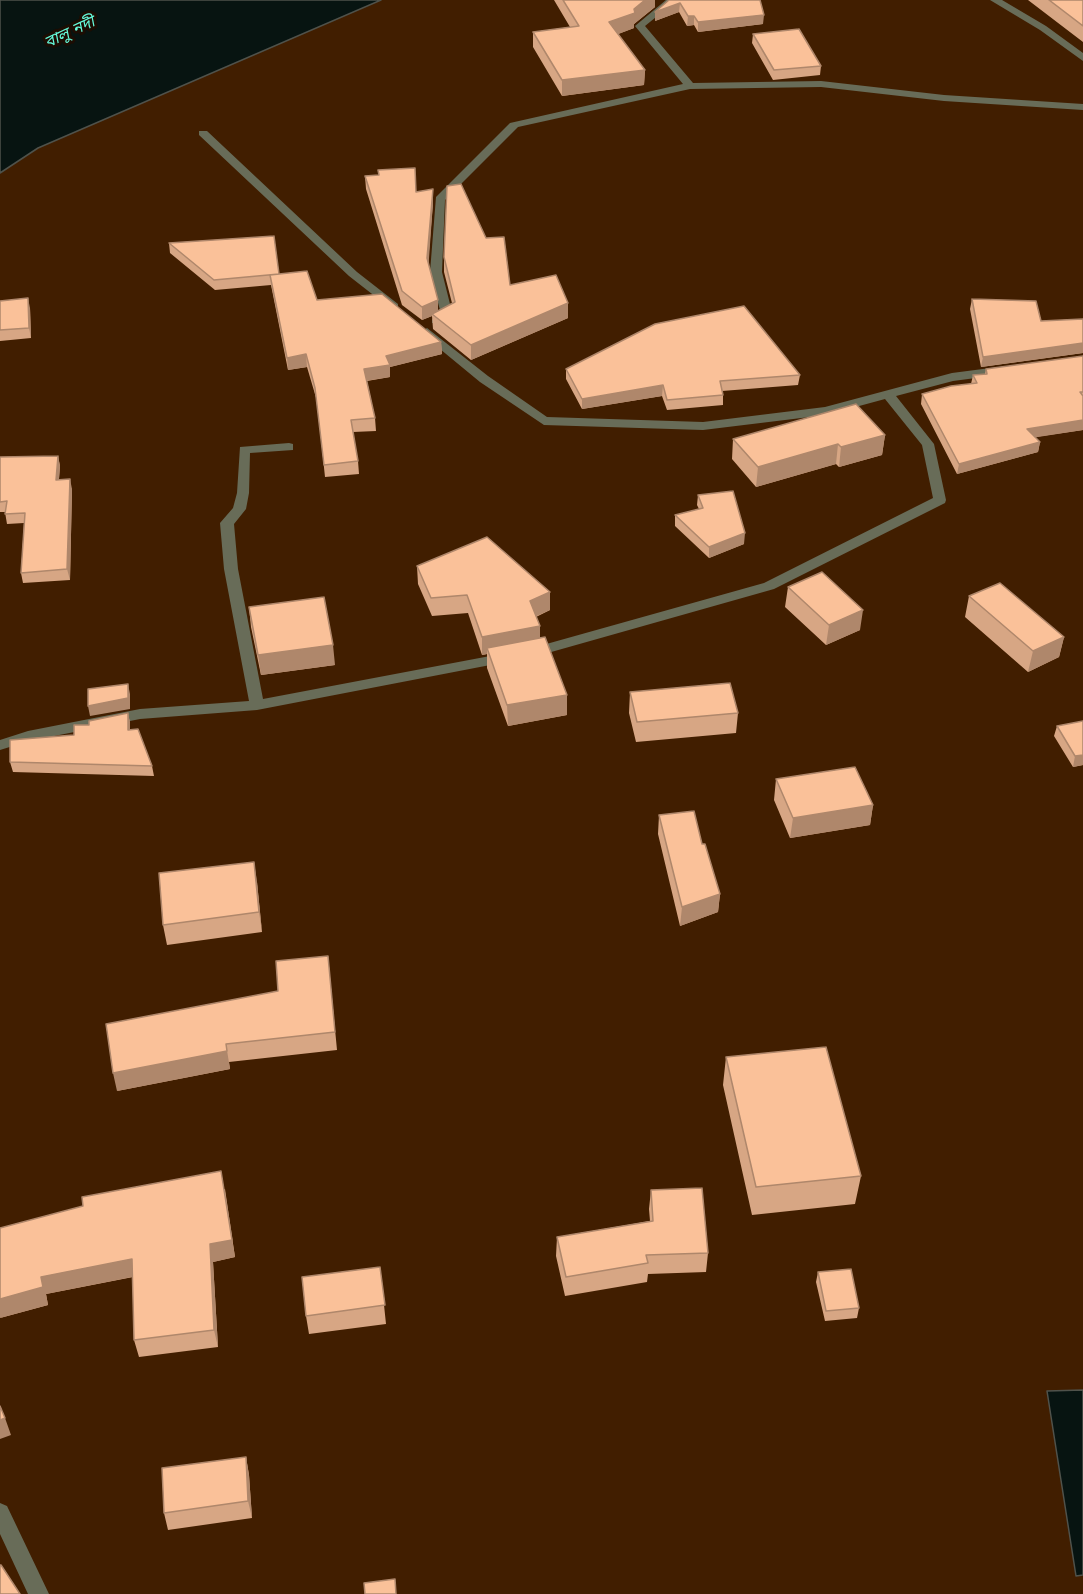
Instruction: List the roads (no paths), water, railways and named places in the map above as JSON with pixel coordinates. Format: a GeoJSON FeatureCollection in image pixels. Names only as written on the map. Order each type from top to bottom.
{"type":"FeatureCollection","features":[{"type":"Feature","properties":{"kind":"street"},"geometry":{"type":"LineString","coordinates":[[672,0],[640,26],[690,86]]}},
{"type":"Feature","properties":{"kind":"street"},"geometry":{"type":"LineString","coordinates":[[995,0],[1043,28],[1083,58]]}},
{"type":"Feature","properties":{"kind":"street"},"geometry":{"type":"LineString","coordinates":[[414,321],[447,316],[436,272],[440,199],[514,125],[690,86],[821,84],[944,98],[1083,107]]}},
{"type":"Feature","properties":{"kind":"street"},"geometry":{"type":"LineString","coordinates":[[203,133],[353,274],[484,379],[544,421],[703,426],[826,411],[952,377],[1017,368]]}},
{"type":"Feature","properties":{"kind":"street"},"geometry":{"type":"LineString","coordinates":[[0,746],[28,736],[140,714],[257,705],[541,651],[769,586],[940,500],[928,444],[888,394]]}},
{"type":"Feature","properties":{"kind":"street"},"geometry":{"type":"LineString","coordinates":[[257,705],[241,629],[227,523],[238,509],[243,493],[244,450],[289,447]]}},
{"type":"Feature","properties":{"kind":"street"},"geometry":{"type":"LineString","coordinates":[[0,1513],[39,1594]]}},
{"type":"Feature","properties":{"kind":"water","name":"বালু নদী"},"geometry":{"type":"Polygon","coordinates":[[[0,0],[381,0],[38,148],[0,173],[0,0]]]}},
{"type":"Feature","properties":{"kind":"water"},"geometry":{"type":"Polygon","coordinates":[[[1083,1390],[1083,1575],[1076,1576],[1047,1391],[1083,1390]]]}}]}
